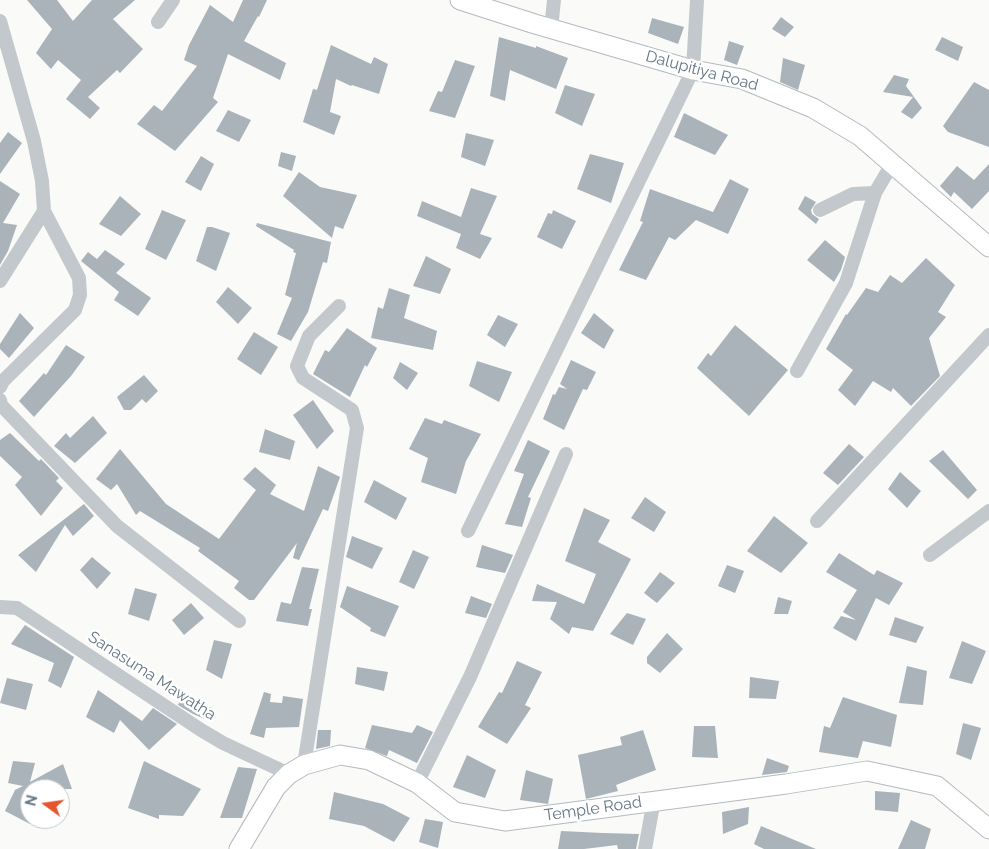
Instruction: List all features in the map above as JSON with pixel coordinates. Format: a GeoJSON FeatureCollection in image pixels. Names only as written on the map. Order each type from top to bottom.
{"type":"FeatureCollection","features":[{"type":"Feature","properties":{"kind":"street"},"geometry":{"type":"LineString","coordinates":[[158,22],[173,0]]}},
{"type":"Feature","properties":{"kind":"street","name":"Dalupitiya Road"},"geometry":{"type":"LineString","coordinates":[[460,0],[693,70],[742,79],[813,108],[860,136],[989,247]]}},
{"type":"Feature","properties":{"kind":"street"},"geometry":{"type":"LineString","coordinates":[[551,28],[554,0]]}},
{"type":"Feature","properties":{"kind":"street"},"geometry":{"type":"LineString","coordinates":[[468,531],[693,70],[697,0]]}},
{"type":"Feature","properties":{"kind":"street"},"geometry":{"type":"LineString","coordinates":[[0,21],[34,141],[42,181],[44,211],[79,278],[80,295],[75,310],[3,381],[0,387]]}},
{"type":"Feature","properties":{"kind":"street"},"geometry":{"type":"LineString","coordinates":[[797,372],[846,283],[875,193],[892,164]]}},
{"type":"Feature","properties":{"kind":"street"},"geometry":{"type":"LineString","coordinates":[[820,210],[853,194],[875,193]]}},
{"type":"Feature","properties":{"kind":"street"},"geometry":{"type":"LineString","coordinates":[[0,281],[44,211]]}},
{"type":"Feature","properties":{"kind":"street"},"geometry":{"type":"LineString","coordinates":[[239,849],[276,787],[296,769],[357,428],[352,410],[303,378],[297,366],[309,336],[339,306]]}},
{"type":"Feature","properties":{"kind":"street"},"geometry":{"type":"LineString","coordinates":[[817,521],[989,335]]}},
{"type":"Feature","properties":{"kind":"street"},"geometry":{"type":"LineString","coordinates":[[0,400],[1,405],[117,526],[239,621]]}},
{"type":"Feature","properties":{"kind":"street"},"geometry":{"type":"LineString","coordinates":[[417,783],[470,677],[566,454]]}},
{"type":"Feature","properties":{"kind":"street"},"geometry":{"type":"LineString","coordinates":[[930,555],[989,510]]}},
{"type":"Feature","properties":{"kind":"street","name":"Sanasuma Mawatha"},"geometry":{"type":"LineString","coordinates":[[0,607],[17,608],[200,730],[223,743],[296,769]]}},
{"type":"Feature","properties":{"kind":"street","name":"Temple Road"},"geometry":{"type":"LineString","coordinates":[[296,769],[340,755],[370,760],[417,783],[455,812],[505,821],[786,784],[866,771],[937,786],[989,829]]}},
{"type":"Feature","properties":{"kind":"street"},"geometry":{"type":"LineString","coordinates":[[646,849],[654,800]]}},
{"type":"Feature","properties":{"kind":"building"},"geometry":{"type":"Polygon","coordinates":[[[27,0],[57,0],[73,21],[92,0],[135,0],[113,19],[143,49],[120,73],[117,70],[88,97],[100,108],[90,119],[66,99],[81,80],[58,60],[51,69],[36,53],[52,29],[27,0]]]}},
{"type":"Feature","properties":{"kind":"building"},"geometry":{"type":"Polygon","coordinates":[[[243,0],[267,0],[244,41],[286,63],[280,80],[228,54],[213,98],[218,102],[175,151],[137,124],[154,105],[162,111],[197,66],[184,60],[189,45],[210,5],[233,22],[243,0]]]}},
{"type":"Feature","properties":{"kind":"building"},"geometry":{"type":"Polygon","coordinates":[[[781,17],[794,27],[785,37],[772,29],[781,17]]]}},
{"type":"Feature","properties":{"kind":"building"},"geometry":{"type":"Polygon","coordinates":[[[652,18],[684,27],[678,44],[648,33],[652,18]]]}},
{"type":"Feature","properties":{"kind":"building"},"geometry":{"type":"Polygon","coordinates":[[[499,37],[536,48],[536,46],[568,58],[556,89],[510,70],[505,101],[490,96],[499,37]]]}},
{"type":"Feature","properties":{"kind":"building"},"geometry":{"type":"Polygon","coordinates":[[[942,37],[963,47],[958,61],[935,50],[942,37]]]}},
{"type":"Feature","properties":{"kind":"building"},"geometry":{"type":"Polygon","coordinates":[[[729,41],[744,46],[737,65],[724,60],[729,41]]]}},
{"type":"Feature","properties":{"kind":"building"},"geometry":{"type":"Polygon","coordinates":[[[331,45],[371,64],[374,57],[388,64],[379,94],[351,86],[336,79],[330,112],[341,116],[334,135],[303,122],[313,89],[317,90],[331,45]]]}},
{"type":"Feature","properties":{"kind":"building"},"geometry":{"type":"Polygon","coordinates":[[[783,58],[805,65],[798,90],[780,82],[783,58]]]}},
{"type":"Feature","properties":{"kind":"building"},"geometry":{"type":"Polygon","coordinates":[[[455,60],[475,66],[455,118],[429,111],[438,91],[442,92],[455,60]]]}},
{"type":"Feature","properties":{"kind":"building"},"geometry":{"type":"Polygon","coordinates":[[[894,75],[909,79],[906,86],[922,108],[912,119],[901,112],[913,97],[883,92],[894,75]]]}},
{"type":"Feature","properties":{"kind":"building"},"geometry":{"type":"Polygon","coordinates":[[[974,82],[989,90],[989,147],[948,132],[943,126],[974,82]]]}},
{"type":"Feature","properties":{"kind":"building"},"geometry":{"type":"Polygon","coordinates":[[[565,85],[595,94],[582,126],[555,113],[565,85]]]}},
{"type":"Feature","properties":{"kind":"building"},"geometry":{"type":"Polygon","coordinates":[[[228,110],[251,120],[239,142],[216,131],[228,110]]]}},
{"type":"Feature","properties":{"kind":"building"},"geometry":{"type":"Polygon","coordinates":[[[684,113],[728,135],[715,155],[674,137],[684,113]]]}},
{"type":"Feature","properties":{"kind":"building"},"geometry":{"type":"Polygon","coordinates":[[[8,132],[22,143],[0,174],[0,143],[8,132]]]}},
{"type":"Feature","properties":{"kind":"building"},"geometry":{"type":"Polygon","coordinates":[[[466,133],[494,140],[485,166],[461,157],[466,133]]]}},
{"type":"Feature","properties":{"kind":"building"},"geometry":{"type":"Polygon","coordinates":[[[281,152],[296,156],[292,171],[278,166],[281,152]]]}},
{"type":"Feature","properties":{"kind":"building"},"geometry":{"type":"Polygon","coordinates":[[[590,154],[624,163],[611,203],[577,189],[590,154]]]}},
{"type":"Feature","properties":{"kind":"building"},"geometry":{"type":"Polygon","coordinates":[[[201,156],[214,164],[201,191],[185,182],[201,156]]]}},
{"type":"Feature","properties":{"kind":"building"},"geometry":{"type":"Polygon","coordinates":[[[989,164],[989,191],[972,209],[954,192],[951,197],[940,186],[957,166],[974,180],[989,164]]]}},
{"type":"Feature","properties":{"kind":"building"},"geometry":{"type":"Polygon","coordinates":[[[299,172],[320,187],[357,195],[343,229],[335,226],[332,238],[283,196],[299,172]]]}},
{"type":"Feature","properties":{"kind":"building"},"geometry":{"type":"Polygon","coordinates":[[[730,179],[749,189],[728,234],[696,220],[675,240],[669,237],[646,280],[619,270],[643,222],[640,221],[650,189],[713,212],[730,179]]]}},
{"type":"Feature","properties":{"kind":"building"},"geometry":{"type":"Polygon","coordinates":[[[0,181],[20,194],[3,223],[17,225],[8,251],[0,265],[0,181]]]}},
{"type":"Feature","properties":{"kind":"building"},"geometry":{"type":"Polygon","coordinates":[[[471,188],[497,196],[480,234],[492,238],[480,259],[456,248],[461,234],[417,216],[422,201],[461,217],[471,188]]]}},
{"type":"Feature","properties":{"kind":"building"},"geometry":{"type":"Polygon","coordinates":[[[120,196],[141,214],[121,236],[99,224],[120,196]]]}},
{"type":"Feature","properties":{"kind":"building"},"geometry":{"type":"Polygon","coordinates":[[[805,196],[816,202],[811,210],[812,214],[819,219],[816,224],[798,209],[805,196]]]}},
{"type":"Feature","properties":{"kind":"building"},"geometry":{"type":"Polygon","coordinates":[[[162,210],[186,220],[166,260],[145,249],[162,210]]]}},
{"type":"Feature","properties":{"kind":"building"},"geometry":{"type":"Polygon","coordinates":[[[553,210],[576,221],[562,249],[537,237],[548,213],[552,214],[553,210]]]}},
{"type":"Feature","properties":{"kind":"building"},"geometry":{"type":"Polygon","coordinates":[[[257,223],[331,242],[327,263],[323,262],[308,312],[291,341],[277,334],[292,298],[285,295],[296,253],[256,226],[257,223]]]}},
{"type":"Feature","properties":{"kind":"building"},"geometry":{"type":"Polygon","coordinates":[[[207,227],[230,233],[216,271],[196,261],[207,227]]]}},
{"type":"Feature","properties":{"kind":"building"},"geometry":{"type":"Polygon","coordinates":[[[825,240],[845,257],[841,270],[834,282],[807,260],[825,240]]]}},
{"type":"Feature","properties":{"kind":"building"},"geometry":{"type":"Polygon","coordinates":[[[105,250],[125,264],[116,273],[151,298],[138,316],[114,300],[119,292],[81,261],[88,252],[97,259],[105,250]]]}},
{"type":"Feature","properties":{"kind":"building"},"geometry":{"type":"Polygon","coordinates":[[[426,256],[451,269],[440,294],[413,286],[426,256]]]}},
{"type":"Feature","properties":{"kind":"building"},"geometry":{"type":"Polygon","coordinates":[[[926,258],[955,285],[938,312],[946,317],[929,338],[940,376],[911,406],[893,388],[891,392],[873,381],[855,406],[838,390],[853,370],[826,349],[846,314],[866,288],[878,292],[890,275],[902,283],[926,258]]]}},
{"type":"Feature","properties":{"kind":"building"},"geometry":{"type":"Polygon","coordinates":[[[228,287],[252,308],[238,324],[216,302],[228,287]]]}},
{"type":"Feature","properties":{"kind":"building"},"geometry":{"type":"Polygon","coordinates":[[[389,288],[410,295],[404,318],[437,331],[433,350],[371,338],[378,307],[383,309],[389,288]]]}},
{"type":"Feature","properties":{"kind":"building"},"geometry":{"type":"Polygon","coordinates":[[[20,313],[34,328],[9,358],[0,349],[0,344],[20,313]]]}},
{"type":"Feature","properties":{"kind":"building"},"geometry":{"type":"Polygon","coordinates":[[[594,313],[614,330],[604,349],[581,333],[594,313]]]}},
{"type":"Feature","properties":{"kind":"building"},"geometry":{"type":"Polygon","coordinates":[[[498,315],[518,324],[505,347],[487,335],[498,315]]]}},
{"type":"Feature","properties":{"kind":"building"},"geometry":{"type":"Polygon","coordinates":[[[735,325],[788,370],[749,416],[697,368],[708,353],[711,356],[735,325]]]}},
{"type":"Feature","properties":{"kind":"building"},"geometry":{"type":"Polygon","coordinates":[[[347,328],[377,348],[367,367],[365,365],[350,397],[313,374],[325,350],[329,352],[347,328]]]}},
{"type":"Feature","properties":{"kind":"building"},"geometry":{"type":"Polygon","coordinates":[[[254,332],[278,347],[261,375],[237,359],[254,332]]]}},
{"type":"Feature","properties":{"kind":"building"},"geometry":{"type":"Polygon","coordinates":[[[66,345],[85,357],[71,376],[34,417],[19,401],[44,373],[46,375],[66,345]]]}},
{"type":"Feature","properties":{"kind":"building"},"geometry":{"type":"Polygon","coordinates":[[[571,360],[596,372],[587,390],[583,389],[564,430],[543,419],[553,394],[555,395],[559,387],[567,389],[560,384],[571,360]]]}},
{"type":"Feature","properties":{"kind":"building"},"geometry":{"type":"Polygon","coordinates":[[[477,361],[512,372],[499,402],[469,386],[477,361]]]}},
{"type":"Feature","properties":{"kind":"building"},"geometry":{"type":"Polygon","coordinates":[[[400,362],[418,373],[407,390],[393,378],[400,362]]]}},
{"type":"Feature","properties":{"kind":"building"},"geometry":{"type":"Polygon","coordinates":[[[144,375],[158,391],[146,403],[142,399],[131,410],[124,410],[117,397],[144,375]]]}},
{"type":"Feature","properties":{"kind":"building"},"geometry":{"type":"Polygon","coordinates":[[[313,400],[334,431],[317,449],[293,415],[313,400]]]}},
{"type":"Feature","properties":{"kind":"building"},"geometry":{"type":"Polygon","coordinates":[[[93,416],[107,433],[75,463],[54,446],[66,433],[70,438],[93,416]]]}},
{"type":"Feature","properties":{"kind":"building"},"geometry":{"type":"Polygon","coordinates":[[[425,418],[442,424],[444,420],[481,434],[466,461],[456,494],[421,482],[428,458],[409,449],[425,418]]]}},
{"type":"Feature","properties":{"kind":"building"},"geometry":{"type":"Polygon","coordinates":[[[265,429],[295,441],[290,460],[259,452],[265,429]]]}},
{"type":"Feature","properties":{"kind":"building"},"geometry":{"type":"Polygon","coordinates":[[[10,433],[39,461],[41,459],[59,478],[56,481],[63,488],[41,516],[15,485],[22,477],[0,456],[0,440],[10,433]]]}},
{"type":"Feature","properties":{"kind":"building"},"geometry":{"type":"Polygon","coordinates":[[[528,440],[550,451],[528,497],[531,498],[522,527],[505,524],[524,474],[514,471],[528,440]]]}},
{"type":"Feature","properties":{"kind":"building"},"geometry":{"type":"Polygon","coordinates":[[[849,444],[864,457],[838,485],[823,473],[849,444]]]}},
{"type":"Feature","properties":{"kind":"building"},"geometry":{"type":"Polygon","coordinates":[[[120,449],[166,504],[219,539],[256,490],[243,479],[255,467],[276,485],[270,494],[304,511],[318,466],[340,477],[328,511],[323,509],[299,560],[293,558],[297,543],[254,600],[249,600],[234,588],[239,581],[198,551],[200,548],[140,511],[136,515],[117,484],[111,490],[96,479],[120,449]]]}},
{"type":"Feature","properties":{"kind":"building"},"geometry":{"type":"Polygon","coordinates":[[[943,450],[977,490],[968,499],[929,461],[943,450]]]}},
{"type":"Feature","properties":{"kind":"building"},"geometry":{"type":"Polygon","coordinates":[[[900,472],[921,491],[907,508],[888,489],[900,472]]]}},
{"type":"Feature","properties":{"kind":"building"},"geometry":{"type":"Polygon","coordinates":[[[374,480],[407,498],[396,520],[364,502],[374,480]]]}},
{"type":"Feature","properties":{"kind":"building"},"geometry":{"type":"Polygon","coordinates":[[[645,497],[666,512],[654,532],[631,518],[645,497]]]}},
{"type":"Feature","properties":{"kind":"building"},"geometry":{"type":"Polygon","coordinates":[[[84,504],[94,516],[73,536],[65,525],[36,572],[18,555],[84,504]]]}},
{"type":"Feature","properties":{"kind":"building"},"geometry":{"type":"Polygon","coordinates":[[[584,508],[610,520],[598,542],[631,559],[593,631],[572,627],[569,634],[550,619],[557,602],[532,601],[537,584],[584,604],[596,574],[565,561],[584,508]]]}},
{"type":"Feature","properties":{"kind":"building"},"geometry":{"type":"Polygon","coordinates":[[[774,516],[808,543],[781,573],[747,551],[774,516]]]}},
{"type":"Feature","properties":{"kind":"building"},"geometry":{"type":"Polygon","coordinates":[[[352,536],[383,548],[372,569],[346,557],[352,536]]]}},
{"type":"Feature","properties":{"kind":"building"},"geometry":{"type":"Polygon","coordinates":[[[482,545],[513,555],[505,573],[476,567],[482,545]]]}},
{"type":"Feature","properties":{"kind":"building"},"geometry":{"type":"Polygon","coordinates":[[[413,550],[429,557],[414,589],[399,582],[413,550]]]}},
{"type":"Feature","properties":{"kind":"building"},"geometry":{"type":"Polygon","coordinates":[[[839,553],[874,575],[877,570],[903,583],[889,605],[876,598],[856,641],[833,628],[841,616],[856,620],[843,612],[857,590],[826,572],[839,553]]]}},
{"type":"Feature","properties":{"kind":"building"},"geometry":{"type":"Polygon","coordinates":[[[92,557],[111,573],[97,589],[80,570],[92,557]]]}},
{"type":"Feature","properties":{"kind":"building"},"geometry":{"type":"Polygon","coordinates":[[[727,565],[744,571],[735,593],[718,586],[727,565]]]}},
{"type":"Feature","properties":{"kind":"building"},"geometry":{"type":"Polygon","coordinates":[[[302,567],[319,569],[309,609],[312,609],[308,626],[276,621],[281,602],[291,604],[302,567]]]}},
{"type":"Feature","properties":{"kind":"building"},"geometry":{"type":"Polygon","coordinates":[[[660,572],[675,583],[657,603],[644,593],[660,572]]]}},
{"type":"Feature","properties":{"kind":"building"},"geometry":{"type":"Polygon","coordinates":[[[347,586],[399,606],[385,637],[370,631],[371,628],[340,607],[347,586]]]}},
{"type":"Feature","properties":{"kind":"building"},"geometry":{"type":"Polygon","coordinates":[[[135,588],[157,594],[149,621],[128,614],[135,588]]]}},
{"type":"Feature","properties":{"kind":"building"},"geometry":{"type":"Polygon","coordinates":[[[471,596],[492,604],[486,618],[465,613],[471,596]]]}},
{"type":"Feature","properties":{"kind":"building"},"geometry":{"type":"Polygon","coordinates":[[[778,597],[792,601],[788,614],[774,614],[778,597]]]}},
{"type":"Feature","properties":{"kind":"building"},"geometry":{"type":"Polygon","coordinates":[[[191,603],[204,618],[184,635],[172,620],[191,603]]]}},
{"type":"Feature","properties":{"kind":"building"},"geometry":{"type":"Polygon","coordinates":[[[627,613],[646,619],[633,645],[610,634],[627,613]]]}},
{"type":"Feature","properties":{"kind":"building"},"geometry":{"type":"Polygon","coordinates":[[[895,617],[924,627],[916,643],[889,635],[895,617]]]}},
{"type":"Feature","properties":{"kind":"building"},"geometry":{"type":"Polygon","coordinates":[[[25,625],[74,657],[61,688],[48,681],[54,663],[11,644],[25,625]]]}},
{"type":"Feature","properties":{"kind":"building"},"geometry":{"type":"Polygon","coordinates":[[[667,633],[683,649],[660,673],[647,663],[647,657],[667,633]]]}},
{"type":"Feature","properties":{"kind":"building"},"geometry":{"type":"Polygon","coordinates":[[[214,640],[232,644],[222,679],[206,670],[214,640]]]}},
{"type":"Feature","properties":{"kind":"building"},"geometry":{"type":"Polygon","coordinates":[[[962,641],[986,651],[972,684],[949,678],[962,641]]]}},
{"type":"Feature","properties":{"kind":"building"},"geometry":{"type":"Polygon","coordinates":[[[517,661],[542,672],[525,705],[531,708],[507,744],[478,727],[499,692],[502,693],[517,661]]]}},
{"type":"Feature","properties":{"kind":"building"},"geometry":{"type":"Polygon","coordinates":[[[907,666],[927,671],[923,705],[899,703],[907,666]]]}},
{"type":"Feature","properties":{"kind":"building"},"geometry":{"type":"Polygon","coordinates":[[[357,667],[388,672],[384,691],[355,684],[357,667]]]}},
{"type":"Feature","properties":{"kind":"building"},"geometry":{"type":"Polygon","coordinates":[[[750,677],[779,681],[776,699],[749,698],[750,677]]]}},
{"type":"Feature","properties":{"kind":"building"},"geometry":{"type":"Polygon","coordinates":[[[7,678],[33,684],[26,710],[0,703],[7,678]]]}},
{"type":"Feature","properties":{"kind":"building"},"geometry":{"type":"Polygon","coordinates":[[[98,690],[142,721],[153,708],[177,724],[149,750],[120,720],[114,733],[86,717],[98,690]]]}},
{"type":"Feature","properties":{"kind":"building"},"geometry":{"type":"Polygon","coordinates":[[[264,692],[271,694],[270,702],[282,703],[283,696],[303,699],[299,727],[266,728],[264,738],[250,734],[264,692]]]}},
{"type":"Feature","properties":{"kind":"building"},"geometry":{"type":"Polygon","coordinates":[[[184,693],[211,708],[205,719],[178,705],[184,693]]]}},
{"type":"Feature","properties":{"kind":"building"},"geometry":{"type":"Polygon","coordinates":[[[843,697],[897,715],[891,747],[863,741],[858,758],[819,752],[824,726],[830,728],[843,697]]]}},
{"type":"Feature","properties":{"kind":"building"},"geometry":{"type":"Polygon","coordinates":[[[963,723],[981,728],[971,760],[956,754],[963,723]]]}},
{"type":"Feature","properties":{"kind":"building"},"geometry":{"type":"Polygon","coordinates":[[[372,725],[412,733],[417,725],[433,732],[417,763],[389,750],[387,756],[365,748],[372,725]]]}},
{"type":"Feature","properties":{"kind":"building"},"geometry":{"type":"Polygon","coordinates":[[[694,726],[715,726],[718,758],[692,757],[694,726]]]}},
{"type":"Feature","properties":{"kind":"building"},"geometry":{"type":"Polygon","coordinates":[[[318,730],[331,730],[330,746],[316,749],[318,730]]]}},
{"type":"Feature","properties":{"kind":"building"},"geometry":{"type":"Polygon","coordinates":[[[643,730],[656,770],[616,785],[618,791],[586,799],[578,755],[622,745],[620,737],[643,730]]]}},
{"type":"Feature","properties":{"kind":"building"},"geometry":{"type":"Polygon","coordinates":[[[467,755],[496,770],[485,798],[453,787],[467,755]]]}},
{"type":"Feature","properties":{"kind":"building"},"geometry":{"type":"Polygon","coordinates":[[[767,758],[789,766],[787,772],[762,775],[767,758]]]}},
{"type":"Feature","properties":{"kind":"building"},"geometry":{"type":"Polygon","coordinates":[[[13,761],[35,763],[31,779],[20,779],[20,785],[8,783],[13,761]]]}},
{"type":"Feature","properties":{"kind":"building"},"geometry":{"type":"Polygon","coordinates":[[[144,761],[201,789],[183,816],[159,815],[159,819],[128,808],[144,761]]]}},
{"type":"Feature","properties":{"kind":"building"},"geometry":{"type":"Polygon","coordinates":[[[63,764],[68,779],[36,779],[63,764]]]}},
{"type":"Feature","properties":{"kind":"building"},"geometry":{"type":"Polygon","coordinates":[[[238,767],[257,769],[242,818],[220,818],[238,767]]]}},
{"type":"Feature","properties":{"kind":"building"},"geometry":{"type":"Polygon","coordinates":[[[526,770],[553,779],[548,804],[520,800],[526,770]]]}},
{"type":"Feature","properties":{"kind":"building"},"geometry":{"type":"Polygon","coordinates":[[[20,788],[20,819],[5,811],[15,790],[20,788]]]}},
{"type":"Feature","properties":{"kind":"building"},"geometry":{"type":"Polygon","coordinates":[[[875,791],[900,793],[898,812],[875,810],[875,791]]]}},
{"type":"Feature","properties":{"kind":"building"},"geometry":{"type":"Polygon","coordinates":[[[334,792],[383,804],[410,818],[394,842],[364,826],[329,819],[334,792]]]}},
{"type":"Feature","properties":{"kind":"building"},"geometry":{"type":"Polygon","coordinates":[[[749,807],[748,824],[723,834],[722,812],[749,807]]]}},
{"type":"Feature","properties":{"kind":"building"},"geometry":{"type":"Polygon","coordinates":[[[425,819],[443,822],[438,848],[419,842],[425,819]]]}},
{"type":"Feature","properties":{"kind":"building"},"geometry":{"type":"Polygon","coordinates":[[[911,820],[931,829],[925,849],[898,849],[911,820]]]}},
{"type":"Feature","properties":{"kind":"building"},"geometry":{"type":"Polygon","coordinates":[[[761,826],[816,849],[764,849],[754,844],[761,826]]]}},
{"type":"Feature","properties":{"kind":"building"},"geometry":{"type":"Polygon","coordinates":[[[561,831],[639,834],[636,849],[618,849],[617,845],[584,849],[558,849],[561,831]]]}}]}
